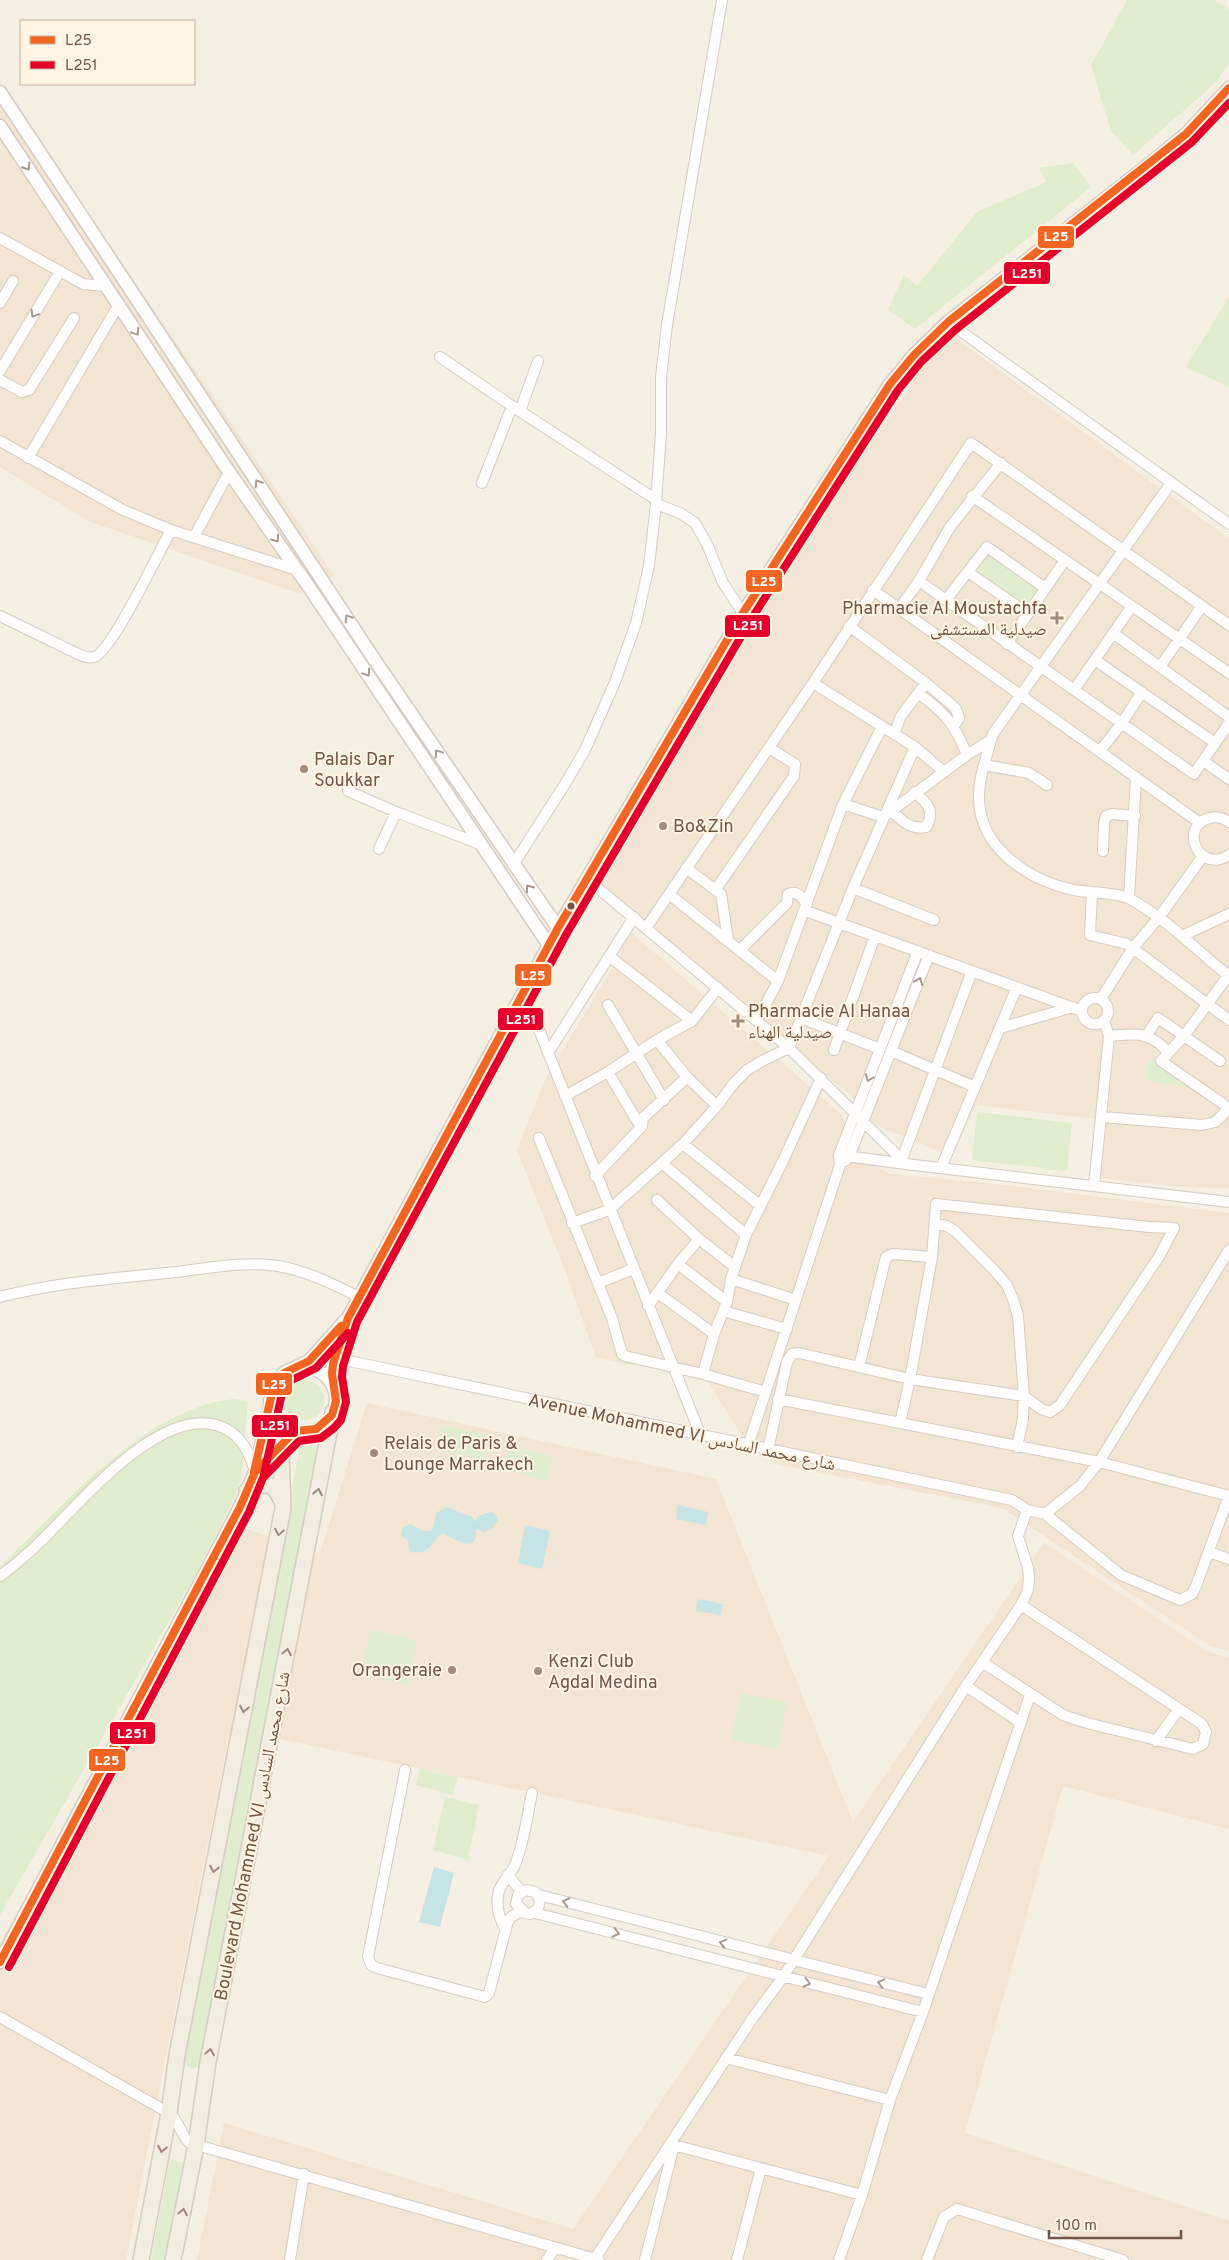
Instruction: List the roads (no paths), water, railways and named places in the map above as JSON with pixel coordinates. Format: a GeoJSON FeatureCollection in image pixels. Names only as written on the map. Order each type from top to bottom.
{"type":"FeatureCollection","features":[{"type":"Feature","properties":{"kind":"main road","name":"Boulevard Mohammed VI شارع محمد السادس"},"geometry":{"type":"LineString","coordinates":[[141,2260],[169,2113],[177,2055],[284,1508],[280,1445],[272,1409]]}},
{"type":"Feature","properties":{"kind":"main road","name":"Boulevard Mohammed VI شارع محمد السادس"},"geometry":{"type":"LineString","coordinates":[[173,2260],[196,2145],[208,2062],[334,1412]]}},
{"type":"Feature","properties":{"kind":"main road"},"geometry":{"type":"LineString","coordinates":[[247,1491],[261,1484],[274,1487],[284,1508]]}},
{"type":"Feature","properties":{"kind":"street"},"geometry":{"type":"LineString","coordinates":[[513,865],[585,750],[615,682],[636,623],[649,566],[656,501],[661,433],[661,377],[667,324],[722,0]]}},
{"type":"Feature","properties":{"kind":"street"},"geometry":{"type":"LineString","coordinates":[[272,1409],[282,1424],[295,1431],[305,1432],[317,1429],[327,1422],[334,1412],[336,1399],[332,1384],[332,1369],[348,1318],[548,944],[743,613],[876,402],[914,356],[948,322],[1186,134],[1229,88]]}},
{"type":"Feature","properties":{"kind":"street"},"geometry":{"type":"LineString","coordinates":[[0,92],[322,579],[513,865],[558,928]]}},
{"type":"Feature","properties":{"kind":"street"},"geometry":{"type":"LineString","coordinates":[[2,131],[15,114]]}},
{"type":"Feature","properties":{"kind":"street"},"geometry":{"type":"LineString","coordinates":[[2,131],[26,130]]}},
{"type":"Feature","properties":{"kind":"street"},"geometry":{"type":"LineString","coordinates":[[2,131],[229,472],[309,587],[548,944]]}},
{"type":"Feature","properties":{"kind":"street"},"geometry":{"type":"LineString","coordinates":[[0,238],[59,273],[87,286],[106,286]]}},
{"type":"Feature","properties":{"kind":"street"},"geometry":{"type":"LineString","coordinates":[[0,371],[59,273]]}},
{"type":"Feature","properties":{"kind":"street"},"geometry":{"type":"LineString","coordinates":[[0,303],[13,281]]}},
{"type":"Feature","properties":{"kind":"street"},"geometry":{"type":"LineString","coordinates":[[28,458],[118,306]]}},
{"type":"Feature","properties":{"kind":"street"},"geometry":{"type":"LineString","coordinates":[[0,380],[22,392],[29,390],[74,318]]}},
{"type":"Feature","properties":{"kind":"street"},"geometry":{"type":"LineString","coordinates":[[948,322],[1229,524]]}},
{"type":"Feature","properties":{"kind":"street"},"geometry":{"type":"LineString","coordinates":[[440,357],[516,409],[656,501],[680,513],[694,524],[707,544],[723,583],[743,613]]}},
{"type":"Feature","properties":{"kind":"street"},"geometry":{"type":"LineString","coordinates":[[482,483],[538,361]]}},
{"type":"Feature","properties":{"kind":"street"},"geometry":{"type":"LineString","coordinates":[[0,440],[28,458],[123,510],[171,530],[297,570]]}},
{"type":"Feature","properties":{"kind":"street"},"geometry":{"type":"LineString","coordinates":[[646,928],[813,683],[971,443],[1229,624]]}},
{"type":"Feature","properties":{"kind":"street"},"geometry":{"type":"LineString","coordinates":[[899,609],[919,581],[950,527],[972,496],[1001,463]]}},
{"type":"Feature","properties":{"kind":"street"},"geometry":{"type":"LineString","coordinates":[[194,537],[229,472]]}},
{"type":"Feature","properties":{"kind":"street"},"geometry":{"type":"LineString","coordinates":[[1102,1117],[1202,1125],[1214,1122],[1229,1109],[1162,1062],[1229,976],[1160,916],[1129,898],[1058,886],[1027,872],[1001,851],[992,840],[982,820],[980,787],[993,734],[1171,483]]}},
{"type":"Feature","properties":{"kind":"street"},"geometry":{"type":"LineString","coordinates":[[972,496],[1229,673]]}},
{"type":"Feature","properties":{"kind":"street"},"geometry":{"type":"LineString","coordinates":[[0,616],[76,653],[87,657],[95,657],[101,653],[115,633],[171,530]]}},
{"type":"Feature","properties":{"kind":"street"},"geometry":{"type":"LineString","coordinates":[[946,600],[988,547],[1045,588]]}},
{"type":"Feature","properties":{"kind":"street"},"geometry":{"type":"LineString","coordinates":[[1007,644],[1065,560]]}},
{"type":"Feature","properties":{"kind":"street"},"geometry":{"type":"LineString","coordinates":[[297,570],[310,561]]}},
{"type":"Feature","properties":{"kind":"street"},"geometry":{"type":"LineString","coordinates":[[968,572],[1028,613]]}},
{"type":"Feature","properties":{"kind":"street"},"geometry":{"type":"LineString","coordinates":[[309,587],[322,579]]}},
{"type":"Feature","properties":{"kind":"street"},"geometry":{"type":"LineString","coordinates":[[919,581],[1007,644],[1042,665],[1074,690],[1194,774],[1229,723]]}},
{"type":"Feature","properties":{"kind":"street"},"geometry":{"type":"LineString","coordinates":[[873,590],[1200,823]]}},
{"type":"Feature","properties":{"kind":"street"},"geometry":{"type":"LineString","coordinates":[[1074,690],[1132,606]]}},
{"type":"Feature","properties":{"kind":"street"},"geometry":{"type":"LineString","coordinates":[[1160,667],[1202,606]]}},
{"type":"Feature","properties":{"kind":"street"},"geometry":{"type":"LineString","coordinates":[[849,626],[926,683],[956,709],[959,718],[954,726]]}},
{"type":"Feature","properties":{"kind":"street"},"geometry":{"type":"LineString","coordinates":[[1113,633],[1229,717]]}},
{"type":"Feature","properties":{"kind":"street"},"geometry":{"type":"LineString","coordinates":[[1095,660],[1215,743]]}},
{"type":"Feature","properties":{"kind":"street"},"geometry":{"type":"LineString","coordinates":[[813,683],[915,747],[944,772]]}},
{"type":"Feature","properties":{"kind":"street"},"geometry":{"type":"LineString","coordinates":[[894,734],[901,716],[926,683]]}},
{"type":"Feature","properties":{"kind":"street"},"geometry":{"type":"LineString","coordinates":[[1100,751],[1122,723],[1142,692]]}},
{"type":"Feature","properties":{"kind":"street"},"geometry":{"type":"LineString","coordinates":[[916,696],[920,694],[954,726],[967,755]]}},
{"type":"Feature","properties":{"kind":"street"},"geometry":{"type":"LineString","coordinates":[[757,1021],[778,981],[843,804],[882,727]]}},
{"type":"Feature","properties":{"kind":"street"},"geometry":{"type":"LineString","coordinates":[[887,814],[967,755],[991,740]]}},
{"type":"Feature","properties":{"kind":"street"},"geometry":{"type":"LineString","coordinates":[[572,1223],[609,1210],[683,1144],[717,1106],[734,1083],[748,1070],[789,1048],[853,888],[915,747]]}},
{"type":"Feature","properties":{"kind":"street"},"geometry":{"type":"LineString","coordinates":[[716,889],[794,776],[795,764],[769,748]]}},
{"type":"Feature","properties":{"kind":"street"},"geometry":{"type":"LineString","coordinates":[[1203,761],[1229,779]]}},
{"type":"Feature","properties":{"kind":"street"},"geometry":{"type":"LineString","coordinates":[[984,765],[1029,773],[1047,785]]}},
{"type":"Feature","properties":{"kind":"street"},"geometry":{"type":"LineString","coordinates":[[1129,898],[1136,777]]}},
{"type":"Feature","properties":{"kind":"street"},"geometry":{"type":"LineString","coordinates":[[348,791],[396,812],[480,844]]}},
{"type":"Feature","properties":{"kind":"street"},"geometry":{"type":"LineString","coordinates":[[843,804],[887,814],[906,825],[918,828],[926,826],[930,820],[931,811],[916,792]]}},
{"type":"Feature","properties":{"kind":"street"},"geometry":{"type":"LineString","coordinates":[[379,849],[396,812]]}},
{"type":"Feature","properties":{"kind":"street"},"geometry":{"type":"LineString","coordinates":[[1103,851],[1106,816],[1112,814],[1135,816]]}},
{"type":"Feature","properties":{"kind":"street"},"geometry":{"type":"LineString","coordinates":[[1228,820],[1212,817],[1200,823],[1195,832],[1194,840],[1196,848],[1203,856],[1215,860],[1229,855]]}},
{"type":"Feature","properties":{"kind":"street"},"geometry":{"type":"LineString","coordinates":[[1101,999],[1133,948],[1160,916],[1203,856]]}},
{"type":"Feature","properties":{"kind":"street"},"geometry":{"type":"LineString","coordinates":[[686,868],[716,889],[722,896],[728,940]]}},
{"type":"Feature","properties":{"kind":"street"},"geometry":{"type":"LineString","coordinates":[[587,879],[789,1048],[856,1112],[904,1162]]}},
{"type":"Feature","properties":{"kind":"street"},"geometry":{"type":"LineString","coordinates":[[853,888],[934,920]]}},
{"type":"Feature","properties":{"kind":"street"},"geometry":{"type":"LineString","coordinates":[[740,950],[787,903],[788,894],[795,893],[798,894],[806,907],[839,923],[1078,1009],[1090,1022],[1098,1024],[1104,1021],[1109,1009],[1101,999],[1095,997],[1089,999],[1078,1009],[1000,1028]]}},
{"type":"Feature","properties":{"kind":"street"},"geometry":{"type":"LineString","coordinates":[[1092,893],[1090,935],[1122,942],[1133,948],[1229,1020]]}},
{"type":"Feature","properties":{"kind":"street"},"geometry":{"type":"LineString","coordinates":[[669,894],[778,981]]}},
{"type":"Feature","properties":{"kind":"street"},"geometry":{"type":"LineString","coordinates":[[1182,936],[1229,914]]}},
{"type":"Feature","properties":{"kind":"street"},"geometry":{"type":"LineString","coordinates":[[548,1053],[634,917]]}},
{"type":"Feature","properties":{"kind":"street"},"geometry":{"type":"LineString","coordinates":[[834,1050],[875,936]]}},
{"type":"Feature","properties":{"kind":"street"},"geometry":{"type":"LineString","coordinates":[[843,1159],[864,1120],[918,951]]}},
{"type":"Feature","properties":{"kind":"street"},"geometry":{"type":"LineString","coordinates":[[748,1446],[843,1159],[856,1112],[929,955]]}},
{"type":"Feature","properties":{"kind":"street"},"geometry":{"type":"LineString","coordinates":[[609,956],[692,1021]]}},
{"type":"Feature","properties":{"kind":"street"},"geometry":{"type":"LineString","coordinates":[[904,1162],[935,1070],[972,971]]}},
{"type":"Feature","properties":{"kind":"street"},"geometry":{"type":"LineString","coordinates":[[941,1168],[1017,987]]}},
{"type":"Feature","properties":{"kind":"street"},"geometry":{"type":"LineString","coordinates":[[565,1096],[692,1021],[718,988]]}},
{"type":"Feature","properties":{"kind":"street"},"geometry":{"type":"LineString","coordinates":[[517,1002],[534,1018],[595,1176],[701,1436]]}},
{"type":"Feature","properties":{"kind":"street"},"geometry":{"type":"LineString","coordinates":[[608,1005],[635,1055],[664,1100]]}},
{"type":"Feature","properties":{"kind":"street"},"geometry":{"type":"LineString","coordinates":[[801,1018],[886,1050],[975,1087]]}},
{"type":"Feature","properties":{"kind":"street"},"geometry":{"type":"LineString","coordinates":[[1147,1035],[1158,1018],[1220,1061]]}},
{"type":"Feature","properties":{"kind":"street"},"geometry":{"type":"LineString","coordinates":[[1094,1186],[1109,1036],[1104,1021]]}},
{"type":"Feature","properties":{"kind":"street"},"geometry":{"type":"LineString","coordinates":[[1109,1036],[1147,1035],[1168,1052]]}},
{"type":"Feature","properties":{"kind":"street"},"geometry":{"type":"LineString","coordinates":[[657,1040],[687,1077],[717,1106]]}},
{"type":"Feature","properties":{"kind":"street"},"geometry":{"type":"LineString","coordinates":[[608,1072],[637,1121],[642,1126]]}},
{"type":"Feature","properties":{"kind":"street"},"geometry":{"type":"LineString","coordinates":[[595,1176],[642,1126],[643,1118],[687,1077]]}},
{"type":"Feature","properties":{"kind":"street"},"geometry":{"type":"LineString","coordinates":[[703,1374],[746,1235],[821,1078]]}},
{"type":"Feature","properties":{"kind":"street"},"geometry":{"type":"LineString","coordinates":[[539,1138],[612,1318],[622,1354],[766,1392]]}},
{"type":"Feature","properties":{"kind":"street"},"geometry":{"type":"LineString","coordinates":[[683,1144],[761,1206]]}},
{"type":"Feature","properties":{"kind":"street"},"geometry":{"type":"LineString","coordinates":[[843,1159],[904,1162],[1229,1202]]}},
{"type":"Feature","properties":{"kind":"street"},"geometry":{"type":"LineString","coordinates":[[662,1163],[746,1235]]}},
{"type":"Feature","properties":{"kind":"street"},"geometry":{"type":"LineString","coordinates":[[657,1200],[699,1239],[735,1267]]}},
{"type":"Feature","properties":{"kind":"street"},"geometry":{"type":"LineString","coordinates":[[768,1450],[778,1399],[788,1362],[795,1353],[910,1379],[1024,1396],[1046,1411],[1055,1410],[1160,1254],[1174,1228],[1149,1227],[937,1203],[935,1205],[932,1257],[910,1379],[900,1423]]}},
{"type":"Feature","properties":{"kind":"street"},"geometry":{"type":"LineString","coordinates":[[935,1224],[947,1226],[955,1231],[993,1268],[1007,1285],[1018,1316],[1024,1396],[1023,1419],[1017,1447]]}},
{"type":"Feature","properties":{"kind":"street"},"geometry":{"type":"LineString","coordinates":[[648,1306],[678,1264],[699,1239]]}},
{"type":"Feature","properties":{"kind":"street"},"geometry":{"type":"LineString","coordinates":[[778,1399],[1100,1462],[1229,1496],[1192,1594],[1180,1600],[1121,1575],[1045,1514],[1080,1486],[1100,1462],[1229,1250]]}},
{"type":"Feature","properties":{"kind":"street"},"geometry":{"type":"LineString","coordinates":[[859,1367],[886,1256],[893,1254],[932,1257]]}},
{"type":"Feature","properties":{"kind":"street"},"geometry":{"type":"LineString","coordinates":[[0,1297],[18,1292],[121,1278],[247,1264],[291,1269],[322,1280],[359,1297]]}},
{"type":"Feature","properties":{"kind":"street"},"geometry":{"type":"LineString","coordinates":[[678,1264],[725,1307],[787,1329]]}},
{"type":"Feature","properties":{"kind":"street"},"geometry":{"type":"LineString","coordinates":[[598,1283],[633,1269]]}},
{"type":"Feature","properties":{"kind":"street"},"geometry":{"type":"LineString","coordinates":[[732,1279],[796,1300]]}},
{"type":"Feature","properties":{"kind":"street"},"geometry":{"type":"LineString","coordinates":[[658,1293],[714,1334]]}},
{"type":"Feature","properties":{"kind":"street"},"geometry":{"type":"LineString","coordinates":[[0,1962],[247,1491],[255,1472],[272,1409],[271,1392],[276,1381],[282,1375],[308,1361],[348,1318]]}},
{"type":"Feature","properties":{"kind":"street","name":"Avenue Mohammed VI شارع محمد السادس"},"geometry":{"type":"LineString","coordinates":[[335,1358],[1012,1500],[1027,1510],[1045,1514]]}},
{"type":"Feature","properties":{"kind":"street"},"geometry":{"type":"LineString","coordinates":[[295,1368],[315,1369],[332,1384]]}},
{"type":"Feature","properties":{"kind":"street"},"geometry":{"type":"LineString","coordinates":[[0,1576],[37,1544],[113,1470],[157,1438],[180,1427],[201,1423],[218,1426],[233,1433],[248,1450],[255,1472]]}},
{"type":"Feature","properties":{"kind":"street"},"geometry":{"type":"LineString","coordinates":[[255,1472],[295,1431]]}},
{"type":"Feature","properties":{"kind":"street"},"geometry":{"type":"LineString","coordinates":[[0,2017],[169,2113],[176,2119],[186,2139],[196,2145],[304,2174],[596,2260],[726,2058],[783,1977],[966,1686],[1021,1605],[1028,1590],[1029,1578],[1028,1568],[1018,1536],[1027,1510]]}},
{"type":"Feature","properties":{"kind":"street"},"geometry":{"type":"LineString","coordinates":[[1209,1552],[1229,1559]]}},
{"type":"Feature","properties":{"kind":"street"},"geometry":{"type":"LineString","coordinates":[[982,1662],[1063,1715],[1156,1741],[1193,1749],[1203,1744],[1206,1732],[1202,1724],[1021,1605]]}},
{"type":"Feature","properties":{"kind":"street"},"geometry":{"type":"LineString","coordinates":[[966,1686],[1021,1723]]}},
{"type":"Feature","properties":{"kind":"street"},"geometry":{"type":"LineString","coordinates":[[839,2260],[862,2195],[890,2100],[923,2012],[1030,1695]]}},
{"type":"Feature","properties":{"kind":"street"},"geometry":{"type":"LineString","coordinates":[[1156,1741],[1179,1708]]}},
{"type":"Feature","properties":{"kind":"street"},"geometry":{"type":"LineString","coordinates":[[406,1770],[368,1957],[371,1964],[377,1968],[485,1997],[489,1992],[505,1928],[511,1917],[524,1910]]}},
{"type":"Feature","properties":{"kind":"street"},"geometry":{"type":"LineString","coordinates":[[505,1928],[498,1917],[497,1905],[500,1888],[514,1868],[524,1835],[532,1793]]}},
{"type":"Feature","properties":{"kind":"street"},"geometry":{"type":"LineString","coordinates":[[508,1875],[521,1891]]}},
{"type":"Feature","properties":{"kind":"street"},"geometry":{"type":"LineString","coordinates":[[521,1891],[531,1890],[539,1895],[928,1994]]}},
{"type":"Feature","properties":{"kind":"street"},"geometry":{"type":"LineString","coordinates":[[521,1891],[516,1899],[516,1904],[524,1910]]}},
{"type":"Feature","properties":{"kind":"street"},"geometry":{"type":"LineString","coordinates":[[535,1913],[540,1905],[539,1895]]}},
{"type":"Feature","properties":{"kind":"street"},"geometry":{"type":"LineString","coordinates":[[524,1910],[521,1912],[525,1914],[535,1913],[923,2012]]}},
{"type":"Feature","properties":{"kind":"street"},"geometry":{"type":"LineString","coordinates":[[642,1940],[646,1923]]}},
{"type":"Feature","properties":{"kind":"street"},"geometry":{"type":"LineString","coordinates":[[726,2058],[890,2100]]}},
{"type":"Feature","properties":{"kind":"street"},"geometry":{"type":"LineString","coordinates":[[672,2144],[862,2195]]}},
{"type":"Feature","properties":{"kind":"street"},"geometry":{"type":"LineString","coordinates":[[645,2260],[672,2144]]}},
{"type":"Feature","properties":{"kind":"street"},"geometry":{"type":"LineString","coordinates":[[737,2260],[761,2168]]}},
{"type":"Feature","properties":{"kind":"street"},"geometry":{"type":"LineString","coordinates":[[290,2260],[304,2174]]}},
{"type":"Feature","properties":{"kind":"street"},"geometry":{"type":"LineString","coordinates":[[927,2260],[944,2217],[957,2210],[1123,2260]]}},
{"type":"Feature","properties":{"kind":"street"},"geometry":{"type":"LineString","coordinates":[[547,2260],[555,2248]]}},
{"type":"Feature","properties":{"kind":"street"},"geometry":{"type":"LineString","coordinates":[[1085,2260],[1088,2249]]}},
{"type":"Feature","properties":{"kind":"water"},"geometry":{"type":"Polygon","coordinates":[[[678,1505],[708,1512],[706,1525],[676,1519],[678,1505]]]}},
{"type":"Feature","properties":{"kind":"water"},"geometry":{"type":"Polygon","coordinates":[[[446,1507],[472,1517],[475,1522],[478,1516],[491,1512],[498,1517],[498,1520],[493,1527],[484,1532],[476,1529],[476,1539],[470,1544],[462,1543],[442,1533],[429,1548],[422,1552],[410,1552],[408,1541],[401,1535],[403,1527],[411,1524],[422,1531],[431,1531],[436,1513],[446,1507]]]}},
{"type":"Feature","properties":{"kind":"water"},"geometry":{"type":"Polygon","coordinates":[[[525,1525],[550,1531],[542,1569],[518,1563],[525,1525]]]}},
{"type":"Feature","properties":{"kind":"water"},"geometry":{"type":"Polygon","coordinates":[[[698,1599],[723,1604],[721,1615],[696,1611],[698,1599]]]}},
{"type":"Feature","properties":{"kind":"water"},"geometry":{"type":"Polygon","coordinates":[[[434,1867],[454,1873],[440,1927],[419,1922],[434,1867]]]}},
{"type":"Feature","properties":{"kind":"place","name":"Pharmacie Al Moustachfa صيدلية المستشفى"},"geometry":{"type":"Point","coordinates":[1057,618]}},
{"type":"Feature","properties":{"kind":"place","name":"Palais Dar Soukkar"},"geometry":{"type":"Point","coordinates":[304,769]}},
{"type":"Feature","properties":{"kind":"place","name":"Bo&Zin"},"geometry":{"type":"Point","coordinates":[663,826]}},
{"type":"Feature","properties":{"kind":"place","name":"Pharmacie Al Hanaa صيدلية الهناء"},"geometry":{"type":"Point","coordinates":[738,1021]}},
{"type":"Feature","properties":{"kind":"place","name":"Relais de Paris & Lounge Marrakech"},"geometry":{"type":"Point","coordinates":[374,1453]}},
{"type":"Feature","properties":{"kind":"place","name":"Orangeraie"},"geometry":{"type":"Point","coordinates":[452,1670]}},
{"type":"Feature","properties":{"kind":"place","name":"Kenzi Club Agdal Medina"},"geometry":{"type":"Point","coordinates":[538,1671]}}]}
